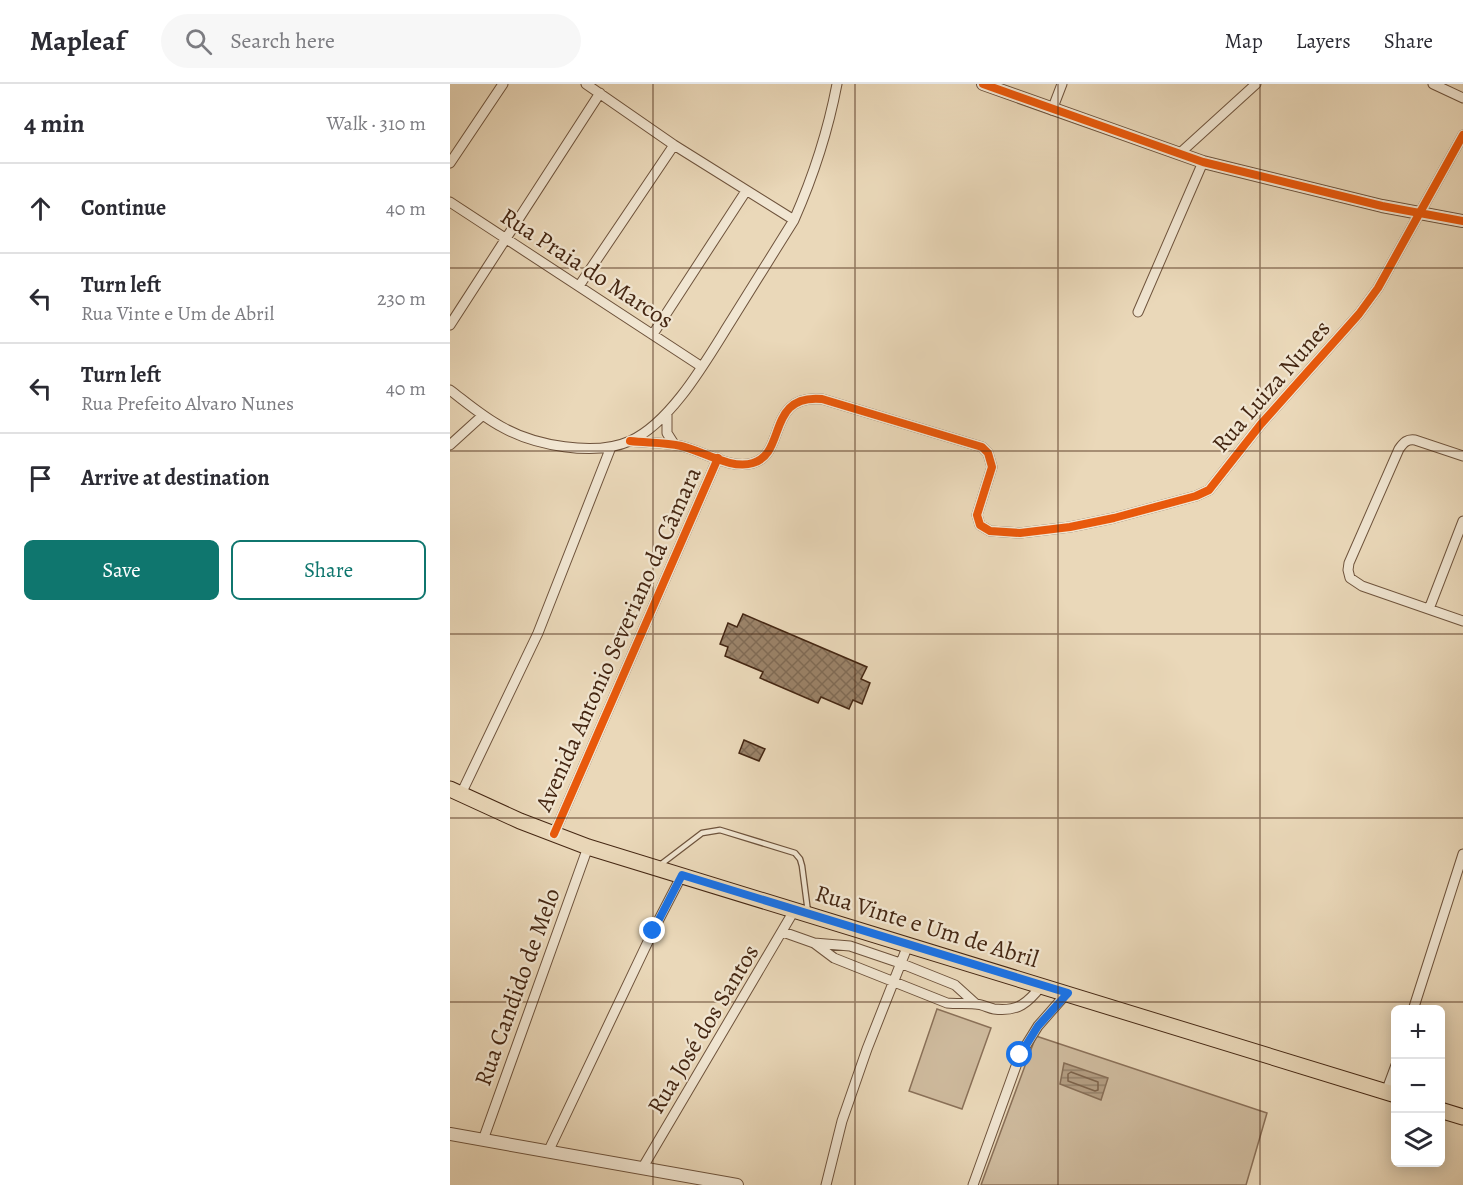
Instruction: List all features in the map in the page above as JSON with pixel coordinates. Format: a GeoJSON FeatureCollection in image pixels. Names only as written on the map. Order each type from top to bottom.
{"type":"FeatureCollection","features":[{"type":"Feature","properties":{"kind":"main road","name":"Rua Vinte e Um de Abril"},"geometry":{"type":"LineString","coordinates":[[456,792],[588,847],[1391,1094]]}},
{"type":"Feature","properties":{"kind":"main road"},"geometry":{"type":"LineString","coordinates":[[1445,1112],[1463,1117]]}},
{"type":"Feature","properties":{"kind":"street"},"geometry":{"type":"LineString","coordinates":[[450,164],[503,84]]}},
{"type":"Feature","properties":{"kind":"street"},"geometry":{"type":"LineString","coordinates":[[586,84],[674,145],[794,220]]}},
{"type":"Feature","properties":{"kind":"street"},"geometry":{"type":"LineString","coordinates":[[450,390],[483,415],[520,436],[552,444],[583,448],[611,447],[630,441],[667,413],[702,367],[794,220],[805,196],[825,133],[837,84]]}},
{"type":"Feature","properties":{"kind":"street"},"geometry":{"type":"LineString","coordinates":[[983,84],[1203,162],[1463,221]]}},
{"type":"Feature","properties":{"kind":"street"},"geometry":{"type":"LineString","coordinates":[[1052,110],[1062,84]]}},
{"type":"Feature","properties":{"kind":"street"},"geometry":{"type":"LineString","coordinates":[[1179,154],[1256,84]]}},
{"type":"Feature","properties":{"kind":"street"},"geometry":{"type":"LineString","coordinates":[[1434,84],[1463,97]]}},
{"type":"Feature","properties":{"kind":"street"},"geometry":{"type":"LineString","coordinates":[[450,325],[600,93]]}},
{"type":"Feature","properties":{"kind":"street","name":"Rua Luiza Nunes"},"geometry":{"type":"LineString","coordinates":[[718,458],[735,463],[757,462],[768,449],[790,406],[797,401],[822,399],[982,447],[988,453],[992,467],[977,510],[980,525],[990,531],[1020,533],[1070,527],[1186,499],[1209,490],[1261,424],[1359,314],[1378,288],[1406,233],[1420,213],[1463,135]]}},
{"type":"Feature","properties":{"kind":"street"},"geometry":{"type":"LineString","coordinates":[[579,286],[674,145]]}},
{"type":"Feature","properties":{"kind":"street"},"geometry":{"type":"LineString","coordinates":[[1138,312],[1203,162]]}},
{"type":"Feature","properties":{"kind":"street"},"geometry":{"type":"LineString","coordinates":[[653,334],[746,191]]}},
{"type":"Feature","properties":{"kind":"street","name":"Rua Praia do Marcos"},"geometry":{"type":"LineString","coordinates":[[450,202],[702,367]]}},
{"type":"Feature","properties":{"kind":"street"},"geometry":{"type":"LineString","coordinates":[[667,413],[667,433],[674,444]]}},
{"type":"Feature","properties":{"kind":"street"},"geometry":{"type":"LineString","coordinates":[[450,445],[483,415]]}},
{"type":"Feature","properties":{"kind":"street"},"geometry":{"type":"LineString","coordinates":[[1463,456],[1415,440],[1408,440],[1399,449],[1349,563],[1350,578],[1362,586],[1463,621]]}},
{"type":"Feature","properties":{"kind":"street"},"geometry":{"type":"LineString","coordinates":[[630,441],[674,444],[718,458]]}},
{"type":"Feature","properties":{"kind":"street"},"geometry":{"type":"LineString","coordinates":[[456,792],[538,633],[611,447]]}},
{"type":"Feature","properties":{"kind":"street","name":"Avenida Antonio Severiano da Câmara"},"geometry":{"type":"LineString","coordinates":[[554,834],[718,458]]}},
{"type":"Feature","properties":{"kind":"street"},"geometry":{"type":"LineString","coordinates":[[1429,609],[1463,521]]}},
{"type":"Feature","properties":{"kind":"street","name":"Rua Candido de Melo"},"geometry":{"type":"LineString","coordinates":[[483,1140],[588,847]]}},
{"type":"Feature","properties":{"kind":"street"},"geometry":{"type":"LineString","coordinates":[[1415,1005],[1463,854]]}},
{"type":"Feature","properties":{"kind":"street"},"geometry":{"type":"LineString","coordinates":[[548,1152],[682,875]]}},
{"type":"Feature","properties":{"kind":"street"},"geometry":{"type":"LineString","coordinates":[[1453,888],[1463,892]]}},
{"type":"Feature","properties":{"kind":"street","name":"Rua José dos Santos"},"geometry":{"type":"LineString","coordinates":[[643,1167],[783,932],[802,912]]}},
{"type":"Feature","properties":{"kind":"street"},"geometry":{"type":"LineString","coordinates":[[783,932],[814,943],[850,946],[900,963],[955,985],[976,1004]]}},
{"type":"Feature","properties":{"kind":"street"},"geometry":{"type":"LineString","coordinates":[[814,943],[834,958],[947,1003],[976,1004],[996,1009],[1018,1007],[1030,1000],[1042,985]]}},
{"type":"Feature","properties":{"kind":"street"},"geometry":{"type":"LineString","coordinates":[[826,1185],[842,1121],[892,982],[908,945]]}},
{"type":"Feature","properties":{"kind":"street"},"geometry":{"type":"LineString","coordinates":[[973,1185],[1020,1055],[1038,1026],[1068,993]]}},
{"type":"Feature","properties":{"kind":"street"},"geometry":{"type":"LineString","coordinates":[[450,1134],[737,1185]]}},
{"type":"Feature","properties":{"kind":"lane"},"geometry":{"type":"LineString","coordinates":[[657,867],[702,832],[710,830],[720,830],[795,853],[802,866],[802,912]]}},
{"type":"Feature","properties":{"kind":"shaded area"},"geometry":{"type":"Polygon","coordinates":[[[937,1009],[991,1028],[962,1109],[909,1091],[937,1009]]]}},
{"type":"Feature","properties":{"kind":"shaded area"},"geometry":{"type":"Polygon","coordinates":[[[1036,1036],[1267,1113],[1246,1185],[981,1185],[1036,1036]]]}},
{"type":"Feature","properties":{"kind":"water"},"geometry":{"type":"Polygon","coordinates":[[[1064,1063],[1108,1078],[1101,1100],[1060,1084],[1064,1063]]]}},
{"type":"Feature","properties":{"kind":"building"},"geometry":{"type":"Polygon","coordinates":[[[743,614],[867,667],[861,679],[870,683],[862,704],[853,700],[849,709],[821,697],[818,703],[760,678],[763,672],[725,656],[728,647],[720,644],[728,623],[737,627],[743,614]]]}},
{"type":"Feature","properties":{"kind":"building"},"geometry":{"type":"Polygon","coordinates":[[[744,740],[765,749],[759,761],[739,753],[744,740]]]}},
{"type":"Feature","properties":{"kind":"cycle path"},"geometry":{"type":"LineString","coordinates":[[983,84],[1203,162],[1382,206],[1463,221]]}},
{"type":"Feature","properties":{"kind":"cycle path"},"geometry":{"type":"LineString","coordinates":[[630,441],[675,445],[690,448],[726,462],[753,463],[763,457],[770,448],[779,425],[792,405],[804,400],[822,399],[982,447],[988,453],[992,467],[977,515],[980,525],[990,531],[1020,533],[1070,527],[1196,496],[1209,490],[1261,424],[1359,314],[1378,288],[1463,135]]}},
{"type":"Feature","properties":{"kind":"cycle path"},"geometry":{"type":"LineString","coordinates":[[554,834],[718,458]]}},
{"type":"Feature","properties":{"kind":"route"},"geometry":{"type":"LineString","coordinates":[[653,931],[682,875],[1068,993],[1038,1026],[1020,1055]]}}]}
